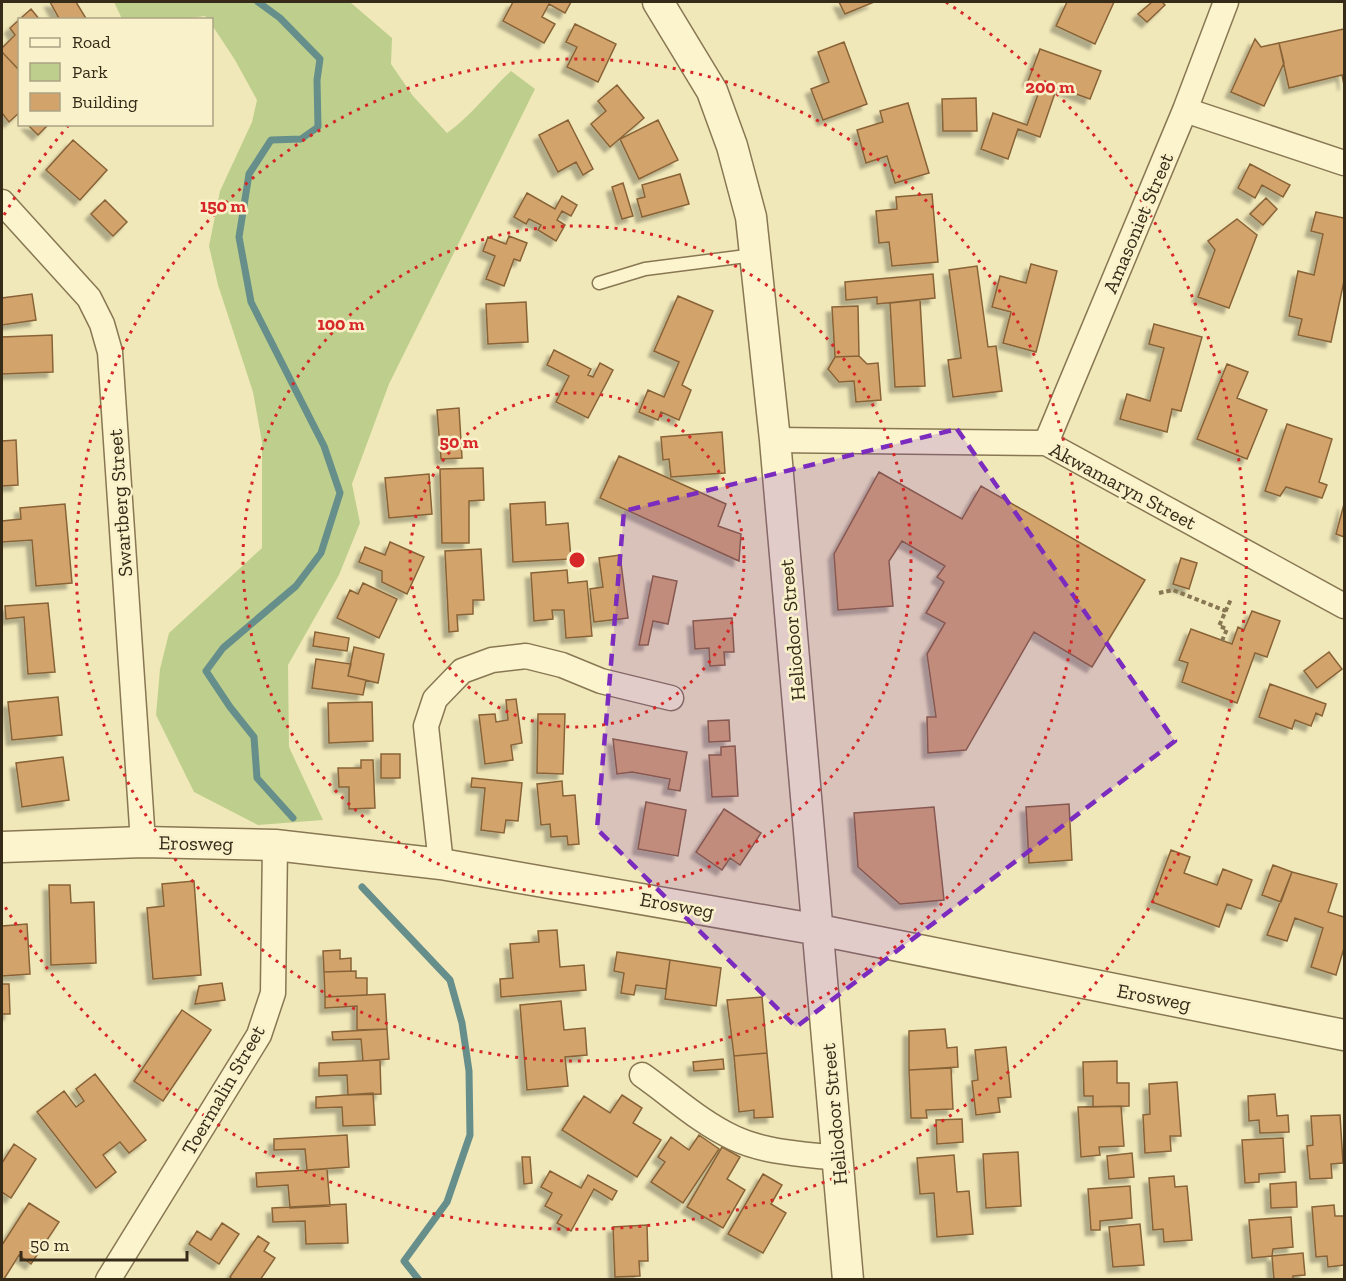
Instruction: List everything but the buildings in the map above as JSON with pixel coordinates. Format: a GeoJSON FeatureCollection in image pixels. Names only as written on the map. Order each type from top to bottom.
{"type":"FeatureCollection","features":[{"type":"Feature","properties":{"kind":"street","name":"Heliodoor Street"},"geometry":{"type":"LineString","coordinates":[[657,2],[712,91],[724,120],[751,217],[775,440],[848,1280]]}},
{"type":"Feature","properties":{"kind":"street","name":"Amasoniet Street"},"geometry":{"type":"LineString","coordinates":[[1046,443],[1185,110],[1226,2]]}},
{"type":"Feature","properties":{"kind":"street"},"geometry":{"type":"LineString","coordinates":[[1185,110],[1344,163]]}},
{"type":"Feature","properties":{"kind":"street","name":"Swartberg Street"},"geometry":{"type":"LineString","coordinates":[[2,202],[89,298],[102,324],[110,352],[143,842]]}},
{"type":"Feature","properties":{"kind":"street","name":"Akwamaryn Street"},"geometry":{"type":"LineString","coordinates":[[775,440],[1046,443],[1344,606]]}},
{"type":"Feature","properties":{"kind":"street"},"geometry":{"type":"LineString","coordinates":[[441,864],[426,726],[435,699],[462,671],[492,660],[526,656],[562,665],[601,681],[670,699]]}},
{"type":"Feature","properties":{"kind":"street","name":"Erosweg"},"geometry":{"type":"LineString","coordinates":[[2,847],[143,842],[275,845],[441,864],[819,930],[1344,1035]]}},
{"type":"Feature","properties":{"kind":"street","name":"Toermalin Street"},"geometry":{"type":"LineString","coordinates":[[108,1280],[259,1035],[273,993],[275,845]]}},
{"type":"Feature","properties":{"kind":"street"},"geometry":{"type":"LineString","coordinates":[[642,1075],[734,1139],[772,1150],[838,1158]]}},
{"type":"Feature","properties":{"kind":"lane"},"geometry":{"type":"LineString","coordinates":[[599,283],[645,269],[755,254]]}},
{"type":"Feature","properties":{"kind":"path"},"geometry":{"type":"LineString","coordinates":[[1160,593],[1173,590],[1226,611]]}},
{"type":"Feature","properties":{"kind":"path"},"geometry":{"type":"LineString","coordinates":[[1222,641],[1227,629],[1219,626],[1231,599]]}},
{"type":"Feature","properties":{"kind":"highlighted area"},"geometry":{"type":"Polygon","coordinates":[[[957,429],[1175,741],[796,1027],[597,829],[624,511],[957,429]]]}},
{"type":"Feature","properties":{"kind":"green space"},"geometry":{"type":"Polygon","coordinates":[[[114,2],[350,2],[392,38],[391,64],[413,96],[447,133],[511,71],[535,89],[389,384],[352,484],[360,523],[339,575],[288,665],[289,747],[323,820],[258,825],[194,792],[156,715],[160,669],[169,633],[262,548],[262,442],[253,392],[218,285],[209,246],[220,191],[252,122],[257,100],[213,27],[213,18],[205,16],[122,18],[114,2]]]}},
{"type":"Feature","properties":{"kind":"waterway"},"geometry":{"type":"LineString","coordinates":[[258,2],[280,18],[320,59],[317,80],[318,127],[301,139],[271,140],[249,174],[239,237],[251,302],[324,446],[340,493],[321,553],[296,586],[223,648],[206,671],[254,737],[257,778],[293,818]]}},
{"type":"Feature","properties":{"kind":"waterway"},"geometry":{"type":"LineString","coordinates":[[362,887],[450,980],[462,1023],[469,1071],[470,1135],[447,1202],[404,1261],[419,1280]]}}]}
